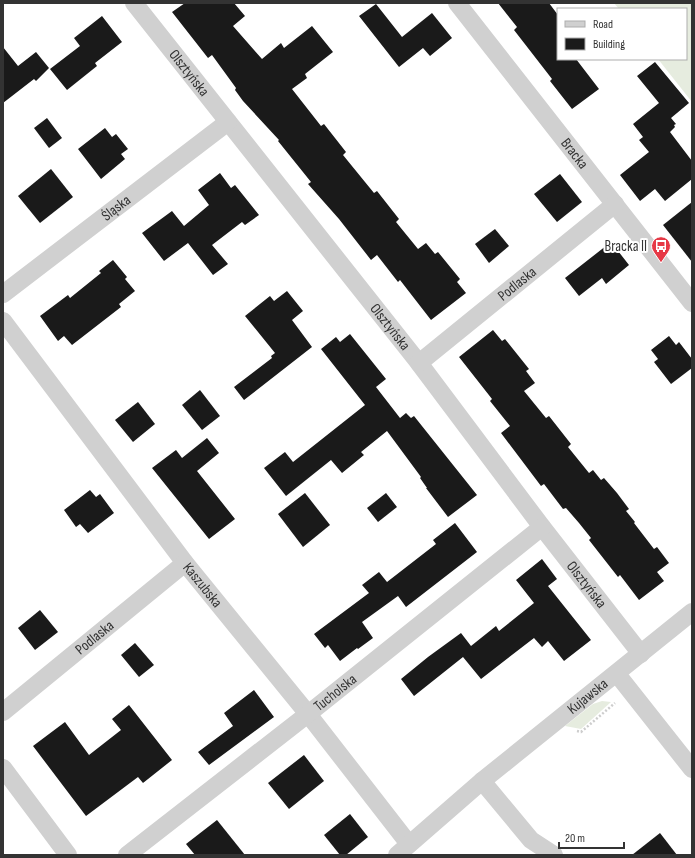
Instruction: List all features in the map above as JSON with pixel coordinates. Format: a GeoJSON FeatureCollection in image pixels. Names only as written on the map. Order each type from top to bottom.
{"type":"FeatureCollection","features":[{"type":"Feature","properties":{"kind":"street","name":"Olsztyńska"},"geometry":{"type":"LineString","coordinates":[[134,3],[419,363],[542,527],[641,654]]}},
{"type":"Feature","properties":{"kind":"street","name":"Bracka"},"geometry":{"type":"LineString","coordinates":[[457,3],[692,303]]}},
{"type":"Feature","properties":{"kind":"street","name":"Śląska"},"geometry":{"type":"LineString","coordinates":[[3,294],[228,122]]}},
{"type":"Feature","properties":{"kind":"street","name":"Podlaska"},"geometry":{"type":"LineString","coordinates":[[419,363],[615,204]]}},
{"type":"Feature","properties":{"kind":"street","name":"Kaszubska"},"geometry":{"type":"LineString","coordinates":[[3,321],[185,563],[308,714],[403,850]]}},
{"type":"Feature","properties":{"kind":"street","name":"Tucholska"},"geometry":{"type":"LineString","coordinates":[[127,855],[308,714],[542,527]]}},
{"type":"Feature","properties":{"kind":"street","name":"Podlaska"},"geometry":{"type":"LineString","coordinates":[[3,712],[185,563]]}},
{"type":"Feature","properties":{"kind":"street","name":"Kujawska"},"geometry":{"type":"LineString","coordinates":[[403,850],[482,781],[617,674],[692,612]]}},
{"type":"Feature","properties":{"kind":"street"},"geometry":{"type":"LineString","coordinates":[[617,674],[692,769]]}},
{"type":"Feature","properties":{"kind":"street"},"geometry":{"type":"LineString","coordinates":[[3,768],[68,855]]}},
{"type":"Feature","properties":{"kind":"street"},"geometry":{"type":"LineString","coordinates":[[482,781],[531,840],[554,855]]}},
{"type":"Feature","properties":{"kind":"shaded area"},"geometry":{"type":"Polygon","coordinates":[[[614,3],[692,3],[692,102],[659,60],[687,60],[687,8],[618,8],[614,3]]]}},
{"type":"Feature","properties":{"kind":"shaded area"},"geometry":{"type":"Polygon","coordinates":[[[602,701],[611,702],[581,729],[565,726],[593,704],[602,701]]]}},
{"type":"Feature","properties":{"kind":"building"},"geometry":{"type":"Polygon","coordinates":[[[185,3],[234,3],[245,16],[233,26],[262,59],[281,43],[284,48],[312,26],[333,52],[305,74],[307,78],[292,89],[321,126],[324,124],[346,152],[343,155],[374,193],[377,191],[399,219],[396,222],[418,249],[426,243],[435,254],[438,252],[460,279],[457,282],[466,293],[431,320],[400,280],[398,282],[377,255],[371,260],[339,219],[308,184],[311,182],[278,141],[279,140],[243,101],[235,90],[236,88],[212,55],[208,58],[172,12],[185,3]]]}},
{"type":"Feature","properties":{"kind":"building"},"geometry":{"type":"Polygon","coordinates":[[[498,3],[549,3],[557,14],[557,60],[577,60],[599,89],[572,109],[550,81],[552,79],[514,30],[517,27],[498,3]]]}},
{"type":"Feature","properties":{"kind":"building"},"geometry":{"type":"Polygon","coordinates":[[[376,4],[402,37],[432,13],[452,38],[430,56],[423,48],[399,67],[359,16],[376,4]]]}},
{"type":"Feature","properties":{"kind":"building"},"geometry":{"type":"Polygon","coordinates":[[[102,16],[122,42],[95,63],[97,66],[67,90],[50,69],[80,46],[74,38],[102,16]]]}},
{"type":"Feature","properties":{"kind":"building"},"geometry":{"type":"Polygon","coordinates":[[[3,47],[18,66],[36,52],[49,68],[36,81],[34,79],[3,103],[3,47]]]}},
{"type":"Feature","properties":{"kind":"building"},"geometry":{"type":"Polygon","coordinates":[[[655,62],[689,103],[671,118],[676,124],[670,132],[692,161],[692,179],[665,201],[655,189],[640,201],[620,175],[649,152],[639,140],[643,137],[633,124],[659,103],[637,76],[655,62]]]}},
{"type":"Feature","properties":{"kind":"building"},"geometry":{"type":"Polygon","coordinates":[[[47,118],[62,138],[49,148],[34,128],[47,118]]]}},
{"type":"Feature","properties":{"kind":"building"},"geometry":{"type":"Polygon","coordinates":[[[105,128],[112,137],[116,134],[128,149],[121,154],[125,159],[101,179],[78,149],[105,128]]]}},
{"type":"Feature","properties":{"kind":"building"},"geometry":{"type":"Polygon","coordinates":[[[51,169],[73,197],[40,223],[18,196],[51,169]]]}},
{"type":"Feature","properties":{"kind":"building"},"geometry":{"type":"Polygon","coordinates":[[[220,173],[231,188],[235,185],[259,215],[245,225],[242,222],[212,245],[228,264],[213,275],[188,243],[164,261],[142,233],[172,211],[184,226],[209,205],[198,190],[220,173]]]}},
{"type":"Feature","properties":{"kind":"building"},"geometry":{"type":"Polygon","coordinates":[[[560,174],[582,202],[557,222],[534,194],[560,174]]]}},
{"type":"Feature","properties":{"kind":"building"},"geometry":{"type":"Polygon","coordinates":[[[692,202],[692,262],[663,225],[692,202]]]}},
{"type":"Feature","properties":{"kind":"building"},"geometry":{"type":"Polygon","coordinates":[[[495,229],[509,246],[489,263],[475,244],[495,229]]]}},
{"type":"Feature","properties":{"kind":"building"},"geometry":{"type":"Polygon","coordinates":[[[611,242],[629,265],[606,284],[602,278],[579,296],[565,278],[611,242]]]}},
{"type":"Feature","properties":{"kind":"building"},"geometry":{"type":"Polygon","coordinates":[[[113,260],[127,277],[125,279],[135,291],[119,304],[121,307],[72,345],[64,336],[58,341],[40,316],[68,295],[70,298],[101,273],[99,271],[113,260]]]}},
{"type":"Feature","properties":{"kind":"building"},"geometry":{"type":"Polygon","coordinates":[[[287,291],[303,311],[292,320],[312,347],[244,400],[234,387],[272,358],[271,356],[275,353],[245,316],[270,296],[274,301],[287,291]]]}},
{"type":"Feature","properties":{"kind":"building"},"geometry":{"type":"Polygon","coordinates":[[[493,330],[502,341],[505,339],[529,369],[526,371],[535,383],[524,391],[546,418],[549,416],[571,444],[568,447],[589,473],[593,470],[601,480],[604,478],[617,493],[629,509],[626,511],[635,522],[634,523],[654,549],[657,547],[669,563],[657,572],[664,581],[639,600],[620,575],[618,577],[589,540],[591,538],[579,523],[566,508],[563,509],[544,484],[541,486],[501,433],[510,426],[490,401],[492,399],[459,357],[493,330]]]}},
{"type":"Feature","properties":{"kind":"building"},"geometry":{"type":"Polygon","coordinates":[[[350,334],[386,379],[376,387],[400,418],[406,413],[411,418],[414,416],[477,495],[448,517],[387,431],[361,452],[364,455],[342,473],[331,460],[286,496],[264,468],[285,452],[293,462],[365,405],[321,349],[336,337],[340,342],[350,334]]]}},
{"type":"Feature","properties":{"kind":"building"},"geometry":{"type":"Polygon","coordinates":[[[669,336],[676,345],[679,342],[692,359],[692,368],[671,384],[654,362],[658,359],[651,350],[669,336]]]}},
{"type":"Feature","properties":{"kind":"building"},"geometry":{"type":"Polygon","coordinates":[[[200,390],[220,416],[202,430],[182,405],[200,390]]]}},
{"type":"Feature","properties":{"kind":"building"},"geometry":{"type":"Polygon","coordinates":[[[138,402],[155,424],[133,442],[115,420],[138,402]]]}},
{"type":"Feature","properties":{"kind":"building"},"geometry":{"type":"Polygon","coordinates":[[[207,438],[219,453],[197,471],[235,519],[209,539],[152,468],[176,450],[182,458],[207,438]]]}},
{"type":"Feature","properties":{"kind":"building"},"geometry":{"type":"Polygon","coordinates":[[[90,490],[96,497],[100,494],[114,513],[88,533],[80,524],[76,527],[64,510],[90,490]]]}},
{"type":"Feature","properties":{"kind":"building"},"geometry":{"type":"Polygon","coordinates":[[[305,493],[330,525],[303,547],[278,514],[305,493]]]}},
{"type":"Feature","properties":{"kind":"building"},"geometry":{"type":"Polygon","coordinates":[[[386,493],[397,507],[378,522],[367,508],[386,493]]]}},
{"type":"Feature","properties":{"kind":"building"},"geometry":{"type":"Polygon","coordinates":[[[455,523],[477,552],[406,607],[398,596],[362,622],[373,638],[340,661],[328,645],[325,648],[314,634],[369,593],[362,585],[379,572],[387,582],[436,544],[433,540],[455,523]]]}},
{"type":"Feature","properties":{"kind":"building"},"geometry":{"type":"Polygon","coordinates":[[[542,559],[557,579],[548,586],[591,640],[564,661],[548,641],[542,647],[534,638],[481,679],[463,657],[414,696],[401,679],[428,657],[461,633],[471,646],[496,626],[499,631],[534,603],[516,580],[542,559]]]}},
{"type":"Feature","properties":{"kind":"building"},"geometry":{"type":"Polygon","coordinates":[[[40,610],[58,632],[35,650],[18,628],[40,610]]]}},
{"type":"Feature","properties":{"kind":"building"},"geometry":{"type":"Polygon","coordinates":[[[135,643],[154,665],[139,677],[121,655],[135,643]]]}},
{"type":"Feature","properties":{"kind":"building"},"geometry":{"type":"Polygon","coordinates":[[[254,690],[274,717],[209,765],[198,752],[233,726],[224,713],[254,690]]]}},
{"type":"Feature","properties":{"kind":"building"},"geometry":{"type":"Polygon","coordinates":[[[129,705],[172,760],[143,783],[138,777],[86,816],[33,746],[65,722],[89,755],[121,730],[112,719],[129,705]]]}},
{"type":"Feature","properties":{"kind":"building"},"geometry":{"type":"Polygon","coordinates":[[[304,755],[324,781],[289,809],[268,783],[304,755]]]}},
{"type":"Feature","properties":{"kind":"building"},"geometry":{"type":"Polygon","coordinates":[[[350,814],[368,837],[346,855],[340,855],[324,835],[350,814]]]}},
{"type":"Feature","properties":{"kind":"building"},"geometry":{"type":"Polygon","coordinates":[[[217,820],[245,855],[195,855],[186,844],[217,820]]]}},
{"type":"Feature","properties":{"kind":"building"},"geometry":{"type":"Polygon","coordinates":[[[660,833],[677,855],[632,855],[660,833]]]}},
{"type":"Feature","properties":{"kind":"place","name":"Bracka II"},"geometry":{"type":"Point","coordinates":[661,263]}}]}
